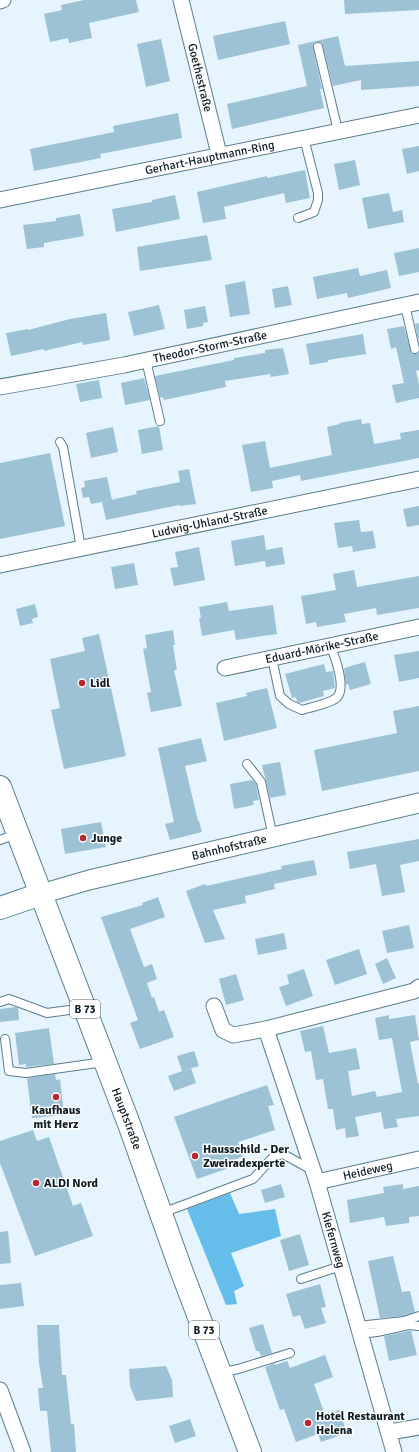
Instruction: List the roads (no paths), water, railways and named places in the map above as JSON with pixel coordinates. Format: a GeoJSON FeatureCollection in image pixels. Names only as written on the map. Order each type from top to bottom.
{"type":"FeatureCollection","features":[{"type":"Feature","properties":{"kind":"main road","name":"Hauptstraße"},"geometry":{"type":"LineString","coordinates":[[0,789],[9,837],[41,894],[162,1213],[220,1374],[250,1452]]}},
{"type":"Feature","properties":{"kind":"main road"},"geometry":{"type":"LineString","coordinates":[[0,908],[41,894]]}},
{"type":"Feature","properties":{"kind":"street","name":"Goethestraße"},"geometry":{"type":"LineString","coordinates":[[184,1],[219,154]]}},
{"type":"Feature","properties":{"kind":"street","name":"Gerhart-Hauptmann-Ring"},"geometry":{"type":"LineString","coordinates":[[0,200],[219,154],[419,115]]}},
{"type":"Feature","properties":{"kind":"street","name":"Theodor-Storm-Straße"},"geometry":{"type":"LineString","coordinates":[[0,387],[146,360],[412,303]]}},
{"type":"Feature","properties":{"kind":"street","name":"Ludwig-Uhland-Straße"},"geometry":{"type":"LineString","coordinates":[[0,565],[419,480]]}},
{"type":"Feature","properties":{"kind":"street","name":"Eduard-Mörike-Straße"},"geometry":{"type":"LineString","coordinates":[[225,668],[419,627]]}},
{"type":"Feature","properties":{"kind":"street","name":"Bahnhofstraße"},"geometry":{"type":"LineString","coordinates":[[41,894],[89,880],[419,803]]}},
{"type":"Feature","properties":{"kind":"street"},"geometry":{"type":"LineString","coordinates":[[214,1006],[223,1030],[233,1035],[266,1029],[414,991],[419,987]]}},
{"type":"Feature","properties":{"kind":"street","name":"Kiefernweg"},"geometry":{"type":"LineString","coordinates":[[266,1029],[315,1176],[390,1432],[394,1452]]}},
{"type":"Feature","properties":{"kind":"street","name":"Heideweg"},"geometry":{"type":"LineString","coordinates":[[315,1176],[419,1159]]}},
{"type":"Feature","properties":{"kind":"street"},"geometry":{"type":"LineString","coordinates":[[0,1390],[23,1452]]}},
{"type":"Feature","properties":{"kind":"street"},"geometry":{"type":"LineString","coordinates":[[390,1432],[419,1427]]}},
{"type":"Feature","properties":{"kind":"lane"},"geometry":{"type":"LineString","coordinates":[[318,48],[338,131]]}},
{"type":"Feature","properties":{"kind":"lane"},"geometry":{"type":"LineString","coordinates":[[298,218],[314,212],[318,200],[318,193],[304,138]]}},
{"type":"Feature","properties":{"kind":"lane"},"geometry":{"type":"LineString","coordinates":[[412,303],[415,349]]}},
{"type":"Feature","properties":{"kind":"lane"},"geometry":{"type":"LineString","coordinates":[[146,360],[160,421]]}},
{"type":"Feature","properties":{"kind":"lane"},"geometry":{"type":"LineString","coordinates":[[60,442],[63,447],[81,548]]}},
{"type":"Feature","properties":{"kind":"lane"},"geometry":{"type":"LineString","coordinates":[[272,658],[280,696],[289,704],[302,710],[336,699],[340,692],[340,677],[336,658],[330,646]]}},
{"type":"Feature","properties":{"kind":"lane"},"geometry":{"type":"LineString","coordinates":[[247,764],[261,782],[273,837]]}},
{"type":"Feature","properties":{"kind":"lane"},"geometry":{"type":"LineString","coordinates":[[0,1002],[9,999],[47,1013],[85,1008]]}},
{"type":"Feature","properties":{"kind":"lane"},"geometry":{"type":"LineString","coordinates":[[5,1040],[9,1071],[26,1073],[105,1062]]}},
{"type":"Feature","properties":{"kind":"lane"},"geometry":{"type":"LineString","coordinates":[[162,1213],[253,1179],[273,1157],[283,1154],[315,1176]]}},
{"type":"Feature","properties":{"kind":"lane"},"geometry":{"type":"LineString","coordinates":[[301,1279],[341,1266]]}},
{"type":"Feature","properties":{"kind":"lane"},"geometry":{"type":"LineString","coordinates":[[359,1330],[419,1316]]}},
{"type":"Feature","properties":{"kind":"lane"},"geometry":{"type":"LineString","coordinates":[[359,1330],[378,1332],[409,1325],[419,1326]]}},
{"type":"Feature","properties":{"kind":"lane"},"geometry":{"type":"LineString","coordinates":[[220,1374],[290,1353]]}},
{"type":"Feature","properties":{"kind":"place","name":"Lidl"},"geometry":{"type":"Point","coordinates":[82,683]}},
{"type":"Feature","properties":{"kind":"place","name":"Junge"},"geometry":{"type":"Point","coordinates":[83,838]}},
{"type":"Feature","properties":{"kind":"place","name":"Kaufhaus mit Herz"},"geometry":{"type":"Point","coordinates":[56,1097]}},
{"type":"Feature","properties":{"kind":"place","name":"Hausschild - Der Zweiradexperte"},"geometry":{"type":"Point","coordinates":[195,1156]}},
{"type":"Feature","properties":{"kind":"place","name":"ALDI Nord"},"geometry":{"type":"Point","coordinates":[36,1183]}},
{"type":"Feature","properties":{"kind":"place","name":"Hotel Restaurant Helena"},"geometry":{"type":"Point","coordinates":[308,1423]}}]}
